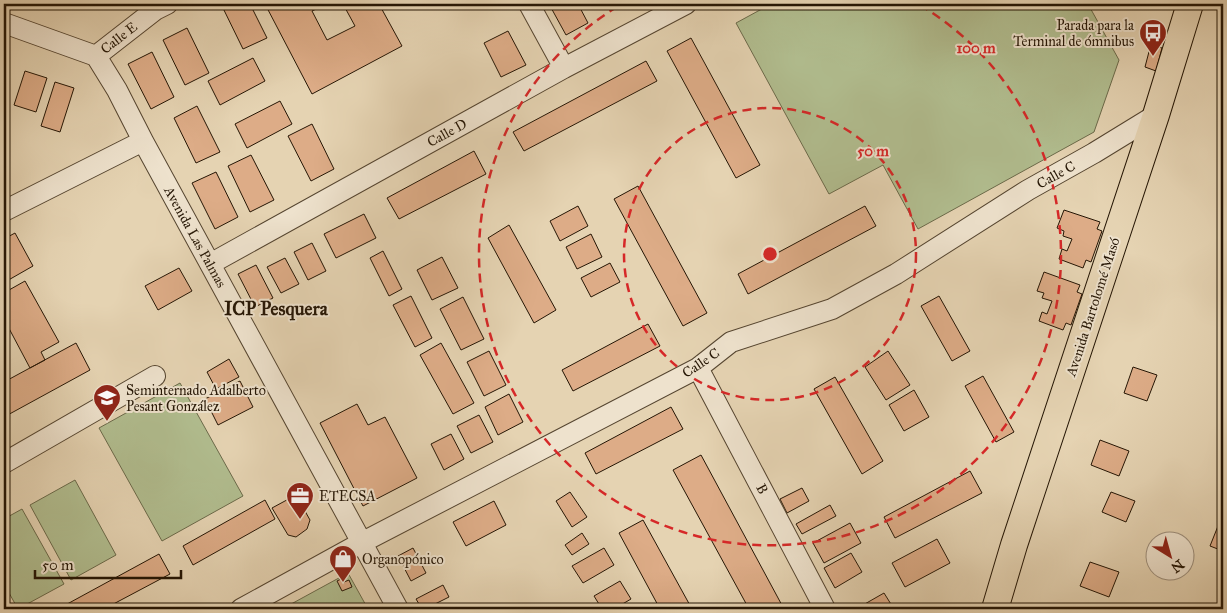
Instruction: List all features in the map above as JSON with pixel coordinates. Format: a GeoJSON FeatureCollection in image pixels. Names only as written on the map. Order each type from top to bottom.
{"type":"FeatureCollection","features":[{"type":"Feature","properties":{"kind":"main road","name":"Avenida Bartolomé Masó"},"geometry":{"type":"LineString","coordinates":[[995,609],[1014,545],[1156,115],[1190,4]]}},
{"type":"Feature","properties":{"kind":"street","name":"Calle E"},"geometry":{"type":"LineString","coordinates":[[96,56],[155,10],[167,4]]}},
{"type":"Feature","properties":{"kind":"street"},"geometry":{"type":"LineString","coordinates":[[529,4],[564,68]]}},
{"type":"Feature","properties":{"kind":"street","name":"Calle D"},"geometry":{"type":"LineString","coordinates":[[210,264],[564,68],[686,4]]}},
{"type":"Feature","properties":{"kind":"street"},"geometry":{"type":"LineString","coordinates":[[4,23],[96,56]]}},
{"type":"Feature","properties":{"kind":"street","name":"Avenida Las Palmas"},"geometry":{"type":"LineString","coordinates":[[96,56],[117,90],[398,609]]}},
{"type":"Feature","properties":{"kind":"street","name":"Calle C"},"geometry":{"type":"LineString","coordinates":[[242,609],[362,543],[698,368],[731,342],[832,309],[896,274],[1028,190],[1094,154],[1156,115]]}},
{"type":"Feature","properties":{"kind":"street"},"geometry":{"type":"LineString","coordinates":[[4,211],[143,141]]}},
{"type":"Feature","properties":{"kind":"street","name":"B"},"geometry":{"type":"LineString","coordinates":[[698,368],[825,609]]}},
{"type":"Feature","properties":{"kind":"street"},"geometry":{"type":"LineString","coordinates":[[4,463],[155,376]]}},
{"type":"Feature","properties":{"kind":"green space"},"geometry":{"type":"Polygon","coordinates":[[[771,4],[1088,4],[1119,60],[1094,132],[918,229],[883,165],[829,194],[736,23],[771,4]]]}},
{"type":"Feature","properties":{"kind":"green space"},"geometry":{"type":"Polygon","coordinates":[[[180,383],[243,496],[162,541],[99,428],[180,383]]]}},
{"type":"Feature","properties":{"kind":"green space"},"geometry":{"type":"Polygon","coordinates":[[[75,480],[116,555],[71,580],[30,505],[75,480]]]}},
{"type":"Feature","properties":{"kind":"green space"},"geometry":{"type":"Polygon","coordinates":[[[22,509],[64,584],[18,609],[4,584],[4,519],[22,509]]]}},
{"type":"Feature","properties":{"kind":"green space"},"geometry":{"type":"Polygon","coordinates":[[[348,573],[368,609],[282,609],[348,573]]]}},
{"type":"Feature","properties":{"kind":"building"},"geometry":{"type":"Polygon","coordinates":[[[221,4],[250,4],[267,38],[243,49],[221,4]]]}},
{"type":"Feature","properties":{"kind":"building"},"geometry":{"type":"Polygon","coordinates":[[[265,4],[327,4],[312,11],[327,40],[355,26],[343,4],[379,4],[402,46],[312,94],[265,4]]]}},
{"type":"Feature","properties":{"kind":"building"},"geometry":{"type":"Polygon","coordinates":[[[549,4],[578,4],[588,23],[566,35],[549,4]]]}},
{"type":"Feature","properties":{"kind":"building"},"geometry":{"type":"Polygon","coordinates":[[[187,28],[209,73],[185,85],[163,40],[187,28]]]}},
{"type":"Feature","properties":{"kind":"building"},"geometry":{"type":"Polygon","coordinates":[[[508,31],[526,65],[501,77],[484,43],[508,31]]]}},
{"type":"Feature","properties":{"kind":"building"},"geometry":{"type":"Polygon","coordinates":[[[691,38],[760,165],[736,178],[667,51],[691,38]]]}},
{"type":"Feature","properties":{"kind":"building"},"geometry":{"type":"Polygon","coordinates":[[[1151,44],[1162,48],[1156,71],[1145,67],[1151,44]]]}},
{"type":"Feature","properties":{"kind":"building"},"geometry":{"type":"Polygon","coordinates":[[[152,52],[174,97],[151,109],[128,64],[152,52]]]}},
{"type":"Feature","properties":{"kind":"building"},"geometry":{"type":"Polygon","coordinates":[[[253,58],[265,81],[220,105],[208,81],[253,58]]]}},
{"type":"Feature","properties":{"kind":"building"},"geometry":{"type":"Polygon","coordinates":[[[646,61],[657,81],[524,151],[513,132],[646,61]]]}},
{"type":"Feature","properties":{"kind":"building"},"geometry":{"type":"Polygon","coordinates":[[[25,71],[47,78],[36,112],[14,105],[25,71]]]}},
{"type":"Feature","properties":{"kind":"building"},"geometry":{"type":"Polygon","coordinates":[[[55,82],[74,88],[60,132],[41,126],[55,82]]]}},
{"type":"Feature","properties":{"kind":"building"},"geometry":{"type":"Polygon","coordinates":[[[280,101],[292,124],[247,148],[235,124],[280,101]]]}},
{"type":"Feature","properties":{"kind":"building"},"geometry":{"type":"Polygon","coordinates":[[[197,106],[220,152],[196,163],[174,118],[197,106]]]}},
{"type":"Feature","properties":{"kind":"building"},"geometry":{"type":"Polygon","coordinates":[[[312,124],[334,169],[311,181],[288,136],[312,124]]]}},
{"type":"Feature","properties":{"kind":"building"},"geometry":{"type":"Polygon","coordinates":[[[474,151],[486,174],[399,219],[387,198],[474,151]]]}},
{"type":"Feature","properties":{"kind":"building"},"geometry":{"type":"Polygon","coordinates":[[[251,155],[274,200],[250,212],[228,166],[251,155]]]}},
{"type":"Feature","properties":{"kind":"building"},"geometry":{"type":"Polygon","coordinates":[[[216,172],[238,217],[215,229],[192,183],[216,172]]]}},
{"type":"Feature","properties":{"kind":"building"},"geometry":{"type":"Polygon","coordinates":[[[638,186],[707,313],[683,326],[614,199],[638,186]]]}},
{"type":"Feature","properties":{"kind":"building"},"geometry":{"type":"Polygon","coordinates":[[[578,206],[588,226],[560,241],[550,221],[578,206]]]}},
{"type":"Feature","properties":{"kind":"building"},"geometry":{"type":"Polygon","coordinates":[[[865,206],[876,226],[748,294],[738,274],[865,206]]]}},
{"type":"Feature","properties":{"kind":"building"},"geometry":{"type":"Polygon","coordinates":[[[1064,210],[1100,222],[1097,229],[1102,231],[1091,262],[1086,260],[1083,268],[1059,259],[1062,249],[1067,251],[1072,239],[1063,236],[1064,231],[1057,228],[1064,210]]]}},
{"type":"Feature","properties":{"kind":"building"},"geometry":{"type":"Polygon","coordinates":[[[364,214],[376,238],[336,258],[324,234],[364,214]]]}},
{"type":"Feature","properties":{"kind":"building"},"geometry":{"type":"Polygon","coordinates":[[[509,225],[556,310],[534,323],[488,238],[509,225]]]}},
{"type":"Feature","properties":{"kind":"building"},"geometry":{"type":"Polygon","coordinates":[[[15,233],[33,266],[5,282],[9,290],[25,281],[59,342],[41,352],[45,360],[30,368],[4,319],[4,239],[15,233]]]}},
{"type":"Feature","properties":{"kind":"building"},"geometry":{"type":"Polygon","coordinates":[[[591,234],[602,257],[577,269],[566,247],[591,234]]]}},
{"type":"Feature","properties":{"kind":"building"},"geometry":{"type":"Polygon","coordinates":[[[312,243],[326,271],[308,280],[294,252],[312,243]]]}},
{"type":"Feature","properties":{"kind":"building"},"geometry":{"type":"Polygon","coordinates":[[[383,251],[402,289],[389,296],[370,258],[383,251]]]}},
{"type":"Feature","properties":{"kind":"building"},"geometry":{"type":"Polygon","coordinates":[[[442,257],[458,288],[432,300],[417,270],[442,257]]]}},
{"type":"Feature","properties":{"kind":"building"},"geometry":{"type":"Polygon","coordinates":[[[285,258],[299,284],[281,293],[267,267],[285,258]]]}},
{"type":"Feature","properties":{"kind":"building"},"geometry":{"type":"Polygon","coordinates":[[[610,263],[620,282],[591,297],[581,278],[610,263]]]}},
{"type":"Feature","properties":{"kind":"building"},"geometry":{"type":"Polygon","coordinates":[[[256,265],[273,298],[255,307],[238,274],[256,265]]]}},
{"type":"Feature","properties":{"kind":"building"},"geometry":{"type":"Polygon","coordinates":[[[179,268],[192,291],[158,310],[145,286],[179,268]]]}},
{"type":"Feature","properties":{"kind":"building"},"geometry":{"type":"Polygon","coordinates":[[[1044,272],[1080,285],[1077,292],[1082,294],[1071,325],[1066,323],[1063,330],[1039,321],[1042,312],[1047,314],[1052,301],[1042,298],[1044,293],[1037,291],[1044,272]]]}},
{"type":"Feature","properties":{"kind":"building"},"geometry":{"type":"Polygon","coordinates":[[[411,296],[432,338],[415,347],[393,305],[411,296]]]}},
{"type":"Feature","properties":{"kind":"building"},"geometry":{"type":"Polygon","coordinates":[[[939,296],[970,351],[952,361],[921,306],[939,296]]]}},
{"type":"Feature","properties":{"kind":"building"},"geometry":{"type":"Polygon","coordinates":[[[463,297],[484,339],[461,350],[440,309],[463,297]]]}},
{"type":"Feature","properties":{"kind":"building"},"geometry":{"type":"Polygon","coordinates":[[[648,324],[660,346],[573,391],[562,370],[648,324]]]}},
{"type":"Feature","properties":{"kind":"building"},"geometry":{"type":"Polygon","coordinates":[[[76,343],[90,370],[4,417],[4,382],[76,343]]]}},
{"type":"Feature","properties":{"kind":"building"},"geometry":{"type":"Polygon","coordinates":[[[441,343],[474,403],[453,414],[420,355],[441,343]]]}},
{"type":"Feature","properties":{"kind":"building"},"geometry":{"type":"Polygon","coordinates":[[[489,351],[506,385],[484,396],[467,362],[489,351]]]}},
{"type":"Feature","properties":{"kind":"building"},"geometry":{"type":"Polygon","coordinates":[[[888,351],[910,385],[886,400],[865,367],[888,351]]]}},
{"type":"Feature","properties":{"kind":"building"},"geometry":{"type":"Polygon","coordinates":[[[229,359],[239,377],[216,389],[207,372],[229,359]]]}},
{"type":"Feature","properties":{"kind":"building"},"geometry":{"type":"Polygon","coordinates":[[[1133,367],[1157,375],[1147,401],[1124,393],[1133,367]]]}},
{"type":"Feature","properties":{"kind":"building"},"geometry":{"type":"Polygon","coordinates":[[[983,376],[1014,432],[996,442],[965,386],[983,376]]]}},
{"type":"Feature","properties":{"kind":"building"},"geometry":{"type":"Polygon","coordinates":[[[835,377],[883,461],[862,474],[814,389],[835,377]]]}},
{"type":"Feature","properties":{"kind":"building"},"geometry":{"type":"Polygon","coordinates":[[[240,381],[253,407],[218,425],[205,399],[240,381]]]}},
{"type":"Feature","properties":{"kind":"building"},"geometry":{"type":"Polygon","coordinates":[[[914,390],[929,417],[904,431],[889,405],[914,390]]]}},
{"type":"Feature","properties":{"kind":"building"},"geometry":{"type":"Polygon","coordinates":[[[509,394],[523,422],[498,435],[485,407],[509,394]]]}},
{"type":"Feature","properties":{"kind":"building"},"geometry":{"type":"Polygon","coordinates":[[[357,404],[368,425],[385,417],[417,478],[363,506],[320,423],[357,404]]]}},
{"type":"Feature","properties":{"kind":"building"},"geometry":{"type":"Polygon","coordinates":[[[671,407],[683,429],[596,474],[585,453],[671,407]]]}},
{"type":"Feature","properties":{"kind":"building"},"geometry":{"type":"Polygon","coordinates":[[[479,415],[493,442],[471,453],[457,426],[479,415]]]}},
{"type":"Feature","properties":{"kind":"building"},"geometry":{"type":"Polygon","coordinates":[[[451,434],[464,459],[444,470],[431,444],[451,434]]]}},
{"type":"Feature","properties":{"kind":"building"},"geometry":{"type":"Polygon","coordinates":[[[1100,440],[1129,451],[1119,476],[1091,465],[1100,440]]]}},
{"type":"Feature","properties":{"kind":"building"},"geometry":{"type":"Polygon","coordinates":[[[701,455],[784,609],[749,609],[673,470],[701,455]]]}},
{"type":"Feature","properties":{"kind":"building"},"geometry":{"type":"Polygon","coordinates":[[[970,471],[982,493],[895,538],[884,517],[970,471]]]}},
{"type":"Feature","properties":{"kind":"building"},"geometry":{"type":"Polygon","coordinates":[[[802,488],[809,501],[787,513],[780,499],[802,488]]]}},
{"type":"Feature","properties":{"kind":"building"},"geometry":{"type":"Polygon","coordinates":[[[570,492],[587,517],[572,527],[556,501],[570,492]]]}},
{"type":"Feature","properties":{"kind":"building"},"geometry":{"type":"Polygon","coordinates":[[[1111,492],[1135,501],[1126,522],[1102,512],[1111,492]]]}},
{"type":"Feature","properties":{"kind":"building"},"geometry":{"type":"Polygon","coordinates":[[[296,495],[310,520],[307,529],[296,537],[288,535],[272,508],[296,495]]]}},
{"type":"Feature","properties":{"kind":"building"},"geometry":{"type":"Polygon","coordinates":[[[265,500],[275,519],[193,565],[183,546],[265,500]]]}},
{"type":"Feature","properties":{"kind":"building"},"geometry":{"type":"Polygon","coordinates":[[[494,501],[506,525],[466,546],[453,522],[494,501]]]}},
{"type":"Feature","properties":{"kind":"building"},"geometry":{"type":"Polygon","coordinates":[[[830,505],[836,516],[802,534],[796,524],[830,505]]]}},
{"type":"Feature","properties":{"kind":"building"},"geometry":{"type":"Polygon","coordinates":[[[643,520],[692,609],[660,609],[619,533],[643,520]]]}},
{"type":"Feature","properties":{"kind":"building"},"geometry":{"type":"Polygon","coordinates":[[[1220,521],[1223,523],[1223,551],[1210,546],[1220,521]]]}},
{"type":"Feature","properties":{"kind":"building"},"geometry":{"type":"Polygon","coordinates":[[[850,523],[861,543],[824,563],[813,543],[850,523]]]}},
{"type":"Feature","properties":{"kind":"building"},"geometry":{"type":"Polygon","coordinates":[[[582,533],[589,544],[572,555],[565,545],[582,533]]]}},
{"type":"Feature","properties":{"kind":"building"},"geometry":{"type":"Polygon","coordinates":[[[937,539],[950,563],[905,587],[892,563],[937,539]]]}},
{"type":"Feature","properties":{"kind":"building"},"geometry":{"type":"Polygon","coordinates":[[[413,548],[426,573],[411,581],[398,556],[413,548]]]}},
{"type":"Feature","properties":{"kind":"building"},"geometry":{"type":"Polygon","coordinates":[[[604,548],[614,565],[583,583],[572,566],[604,548]]]}},
{"type":"Feature","properties":{"kind":"building"},"geometry":{"type":"Polygon","coordinates":[[[851,553],[862,572],[835,588],[824,568],[851,553]]]}},
{"type":"Feature","properties":{"kind":"building"},"geometry":{"type":"Polygon","coordinates":[[[159,554],[170,574],[104,609],[58,609],[159,554]]]}},
{"type":"Feature","properties":{"kind":"building"},"geometry":{"type":"Polygon","coordinates":[[[1090,562],[1119,572],[1109,597],[1080,586],[1090,562]]]}},
{"type":"Feature","properties":{"kind":"building"},"geometry":{"type":"Polygon","coordinates":[[[341,579],[344,582],[349,580],[352,587],[342,591],[337,581],[341,579]]]}},
{"type":"Feature","properties":{"kind":"building"},"geometry":{"type":"Polygon","coordinates":[[[620,581],[631,599],[614,609],[602,609],[594,596],[620,581]]]}},
{"type":"Feature","properties":{"kind":"building"},"geometry":{"type":"Polygon","coordinates":[[[443,585],[449,597],[422,609],[416,599],[443,585]]]}},
{"type":"Feature","properties":{"kind":"building"},"geometry":{"type":"Polygon","coordinates":[[[884,593],[894,609],[865,609],[863,605],[884,593]]]}},
{"type":"Feature","properties":{"kind":"building"},"geometry":{"type":"Polygon","coordinates":[[[939,604],[942,609],[931,609],[939,604]]]}},
{"type":"Feature","properties":{"kind":"place","name":"Parada para la Terminal de ómnibus"},"geometry":{"type":"Point","coordinates":[1153,57]}},
{"type":"Feature","properties":{"kind":"place","name":"Seminternado Adalberto Pesant González"},"geometry":{"type":"Point","coordinates":[107,422]}},
{"type":"Feature","properties":{"kind":"place","name":"ETECSA"},"geometry":{"type":"Point","coordinates":[300,520]}},
{"type":"Feature","properties":{"kind":"place","name":"Organopónico"},"geometry":{"type":"Point","coordinates":[343,583]}},
{"type":"Feature","properties":{"kind":"district","name":"ICP Pesquera"},"geometry":{"type":"Point","coordinates":[276,308]}}]}
